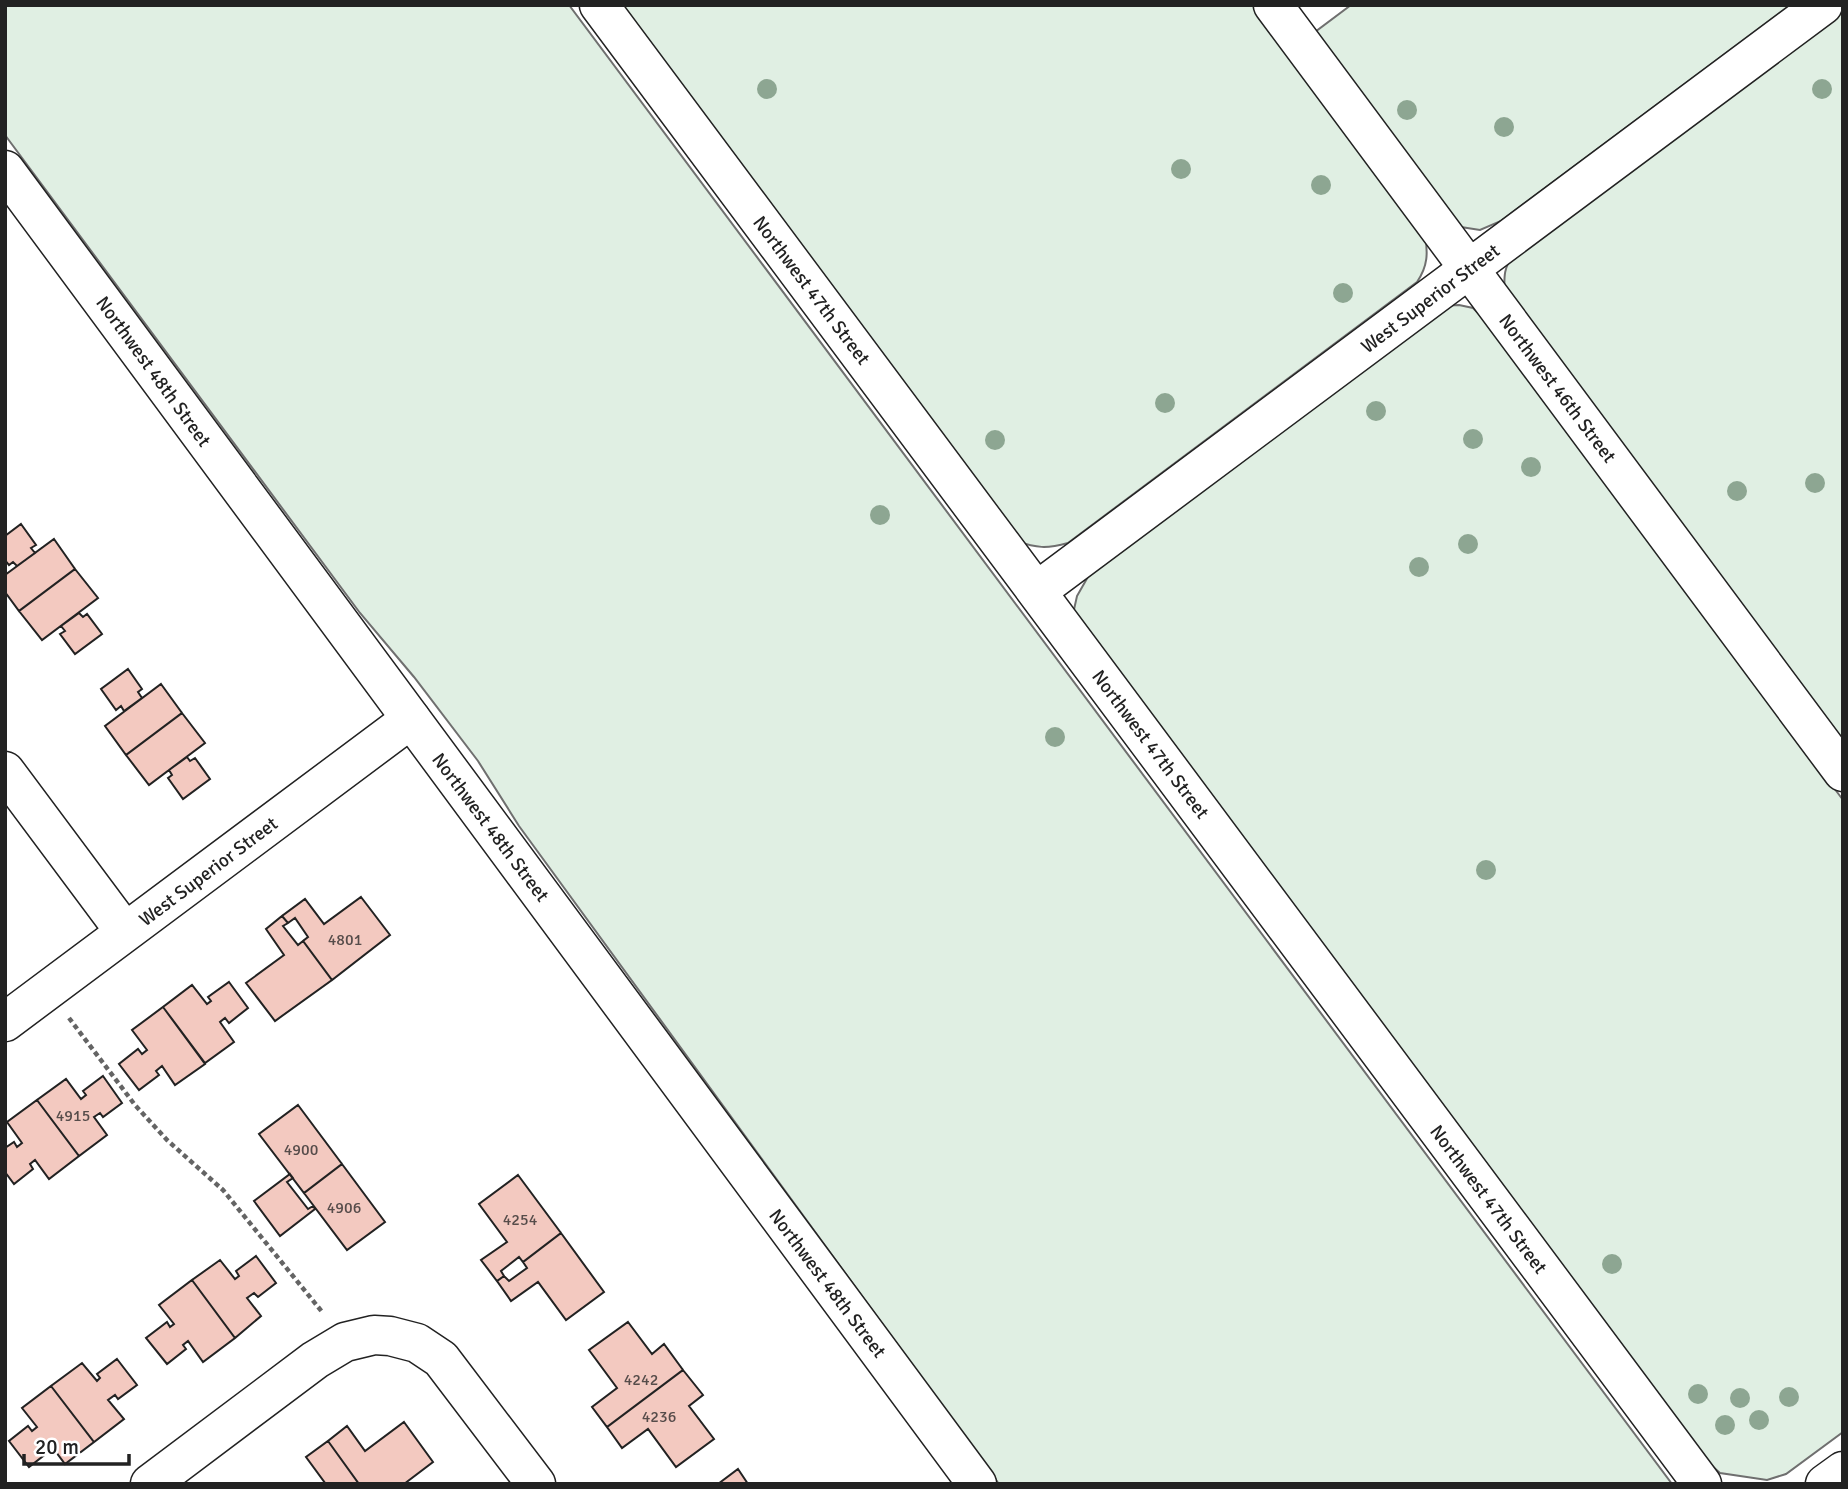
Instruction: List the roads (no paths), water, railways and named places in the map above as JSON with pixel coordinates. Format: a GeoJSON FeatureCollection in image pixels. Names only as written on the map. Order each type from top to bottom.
{"type":"FeatureCollection","features":[{"type":"Feature","properties":{"kind":"street","name":"Northwest 47th Street"},"geometry":{"type":"LineString","coordinates":[[599,5],[1702,1484]]}},
{"type":"Feature","properties":{"kind":"street","name":"Northwest 46th Street"},"geometry":{"type":"LineString","coordinates":[[1273,5],[1843,772]]}},
{"type":"Feature","properties":{"kind":"street","name":"West Superior Street"},"geometry":{"type":"LineString","coordinates":[[1037,591],[1824,5]]}},
{"type":"Feature","properties":{"kind":"street","name":"Northwest 48th Street"},"geometry":{"type":"LineString","coordinates":[[5,170],[977,1484]]}},
{"type":"Feature","properties":{"kind":"street","name":"West Superior Street"},"geometry":{"type":"LineString","coordinates":[[5,1022],[411,719]]}},
{"type":"Feature","properties":{"kind":"street"},"geometry":{"type":"LineString","coordinates":[[5,771],[125,932]]}},
{"type":"Feature","properties":{"kind":"street"},"geometry":{"type":"LineString","coordinates":[[150,1484],[315,1360],[360,1339],[398,1337],[417,1343],[440,1359],[536,1484]]}},
{"type":"Feature","properties":{"kind":"street"},"geometry":{"type":"LineString","coordinates":[[1825,1484],[1843,1471]]}}]}
